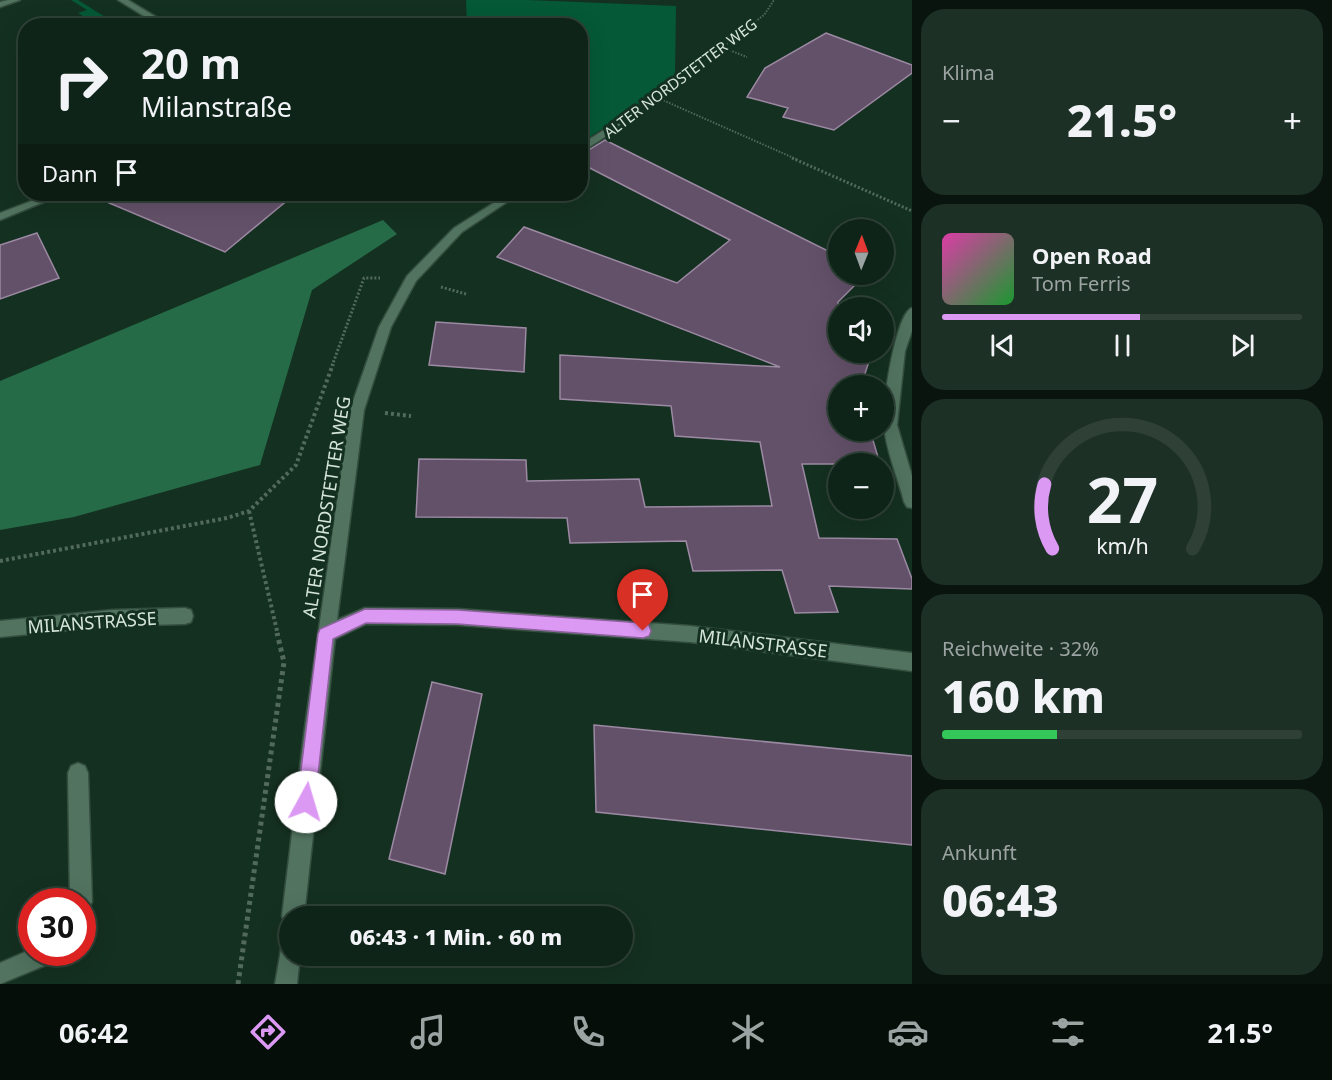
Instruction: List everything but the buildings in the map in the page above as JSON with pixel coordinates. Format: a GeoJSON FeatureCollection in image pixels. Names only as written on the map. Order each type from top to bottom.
{"type":"FeatureCollection","features":[{"type":"Feature","properties":{"kind":"street"},"geometry":{"type":"LineString","coordinates":[[0,5],[16,0]]}},
{"type":"Feature","properties":{"kind":"street"},"geometry":{"type":"LineString","coordinates":[[122,0],[153,18]]}},
{"type":"Feature","properties":{"kind":"street","name":"ALTER NORDSTETTER WEG"},"geometry":{"type":"LineString","coordinates":[[588,145],[634,115]]}},
{"type":"Feature","properties":{"kind":"street"},"geometry":{"type":"LineString","coordinates":[[0,217],[40,201]]}},
{"type":"Feature","properties":{"kind":"street","name":"ALTER NORDSTETTER WEG"},"geometry":{"type":"LineString","coordinates":[[326,634],[357,410],[385,327],[411,279],[458,230],[503,201]]}},
{"type":"Feature","properties":{"kind":"street"},"geometry":{"type":"LineString","coordinates":[[912,312],[899,351],[890,425],[912,502]]}},
{"type":"Feature","properties":{"kind":"street","name":"MILANSTRASSE"},"geometry":{"type":"LineString","coordinates":[[0,629],[113,618],[185,616]]}},
{"type":"Feature","properties":{"kind":"street","name":"MILANSTRASSE"},"geometry":{"type":"LineString","coordinates":[[326,634],[365,616],[458,617],[690,634],[912,662]]}},
{"type":"Feature","properties":{"kind":"street"},"geometry":{"type":"LineString","coordinates":[[294,906],[326,634]]}},
{"type":"Feature","properties":{"kind":"street"},"geometry":{"type":"LineString","coordinates":[[78,773],[81,888]]}},
{"type":"Feature","properties":{"kind":"street"},"geometry":{"type":"LineString","coordinates":[[0,974],[18,966]]}},
{"type":"Feature","properties":{"kind":"street"},"geometry":{"type":"LineString","coordinates":[[286,984],[288,966]]}},
{"type":"Feature","properties":{"kind":"path","name":"ALTER NORDSTETTER WEG"},"geometry":{"type":"LineString","coordinates":[[634,115],[724,48],[764,15],[774,0]]}},
{"type":"Feature","properties":{"kind":"path"},"geometry":{"type":"LineString","coordinates":[[724,48],[747,57]]}},
{"type":"Feature","properties":{"kind":"path"},"geometry":{"type":"LineString","coordinates":[[658,98],[912,211]]}},
{"type":"Feature","properties":{"kind":"path"},"geometry":{"type":"LineString","coordinates":[[0,561],[227,518],[249,511],[296,465],[364,278],[411,279]]}},
{"type":"Feature","properties":{"kind":"path"},"geometry":{"type":"LineString","coordinates":[[238,984],[284,662],[249,511]]}},
{"type":"Feature","properties":{"kind":"green space"},"geometry":{"type":"Polygon","coordinates":[[[71,0],[78,0],[107,18],[86,18],[78,13],[87,10],[71,0]]]}},
{"type":"Feature","properties":{"kind":"green space"},"geometry":{"type":"Polygon","coordinates":[[[466,0],[676,6],[675,77],[633,110],[588,138],[588,18],[467,18],[466,0]]]}},
{"type":"Feature","properties":{"kind":"green space"},"geometry":{"type":"Polygon","coordinates":[[[383,220],[397,234],[312,290],[260,465],[74,517],[0,530],[0,381],[383,220]]]}},
{"type":"Feature","properties":{"kind":"route"},"geometry":{"type":"LineString","coordinates":[[306,802],[326,634],[365,616],[458,617],[643,631]]}}]}
